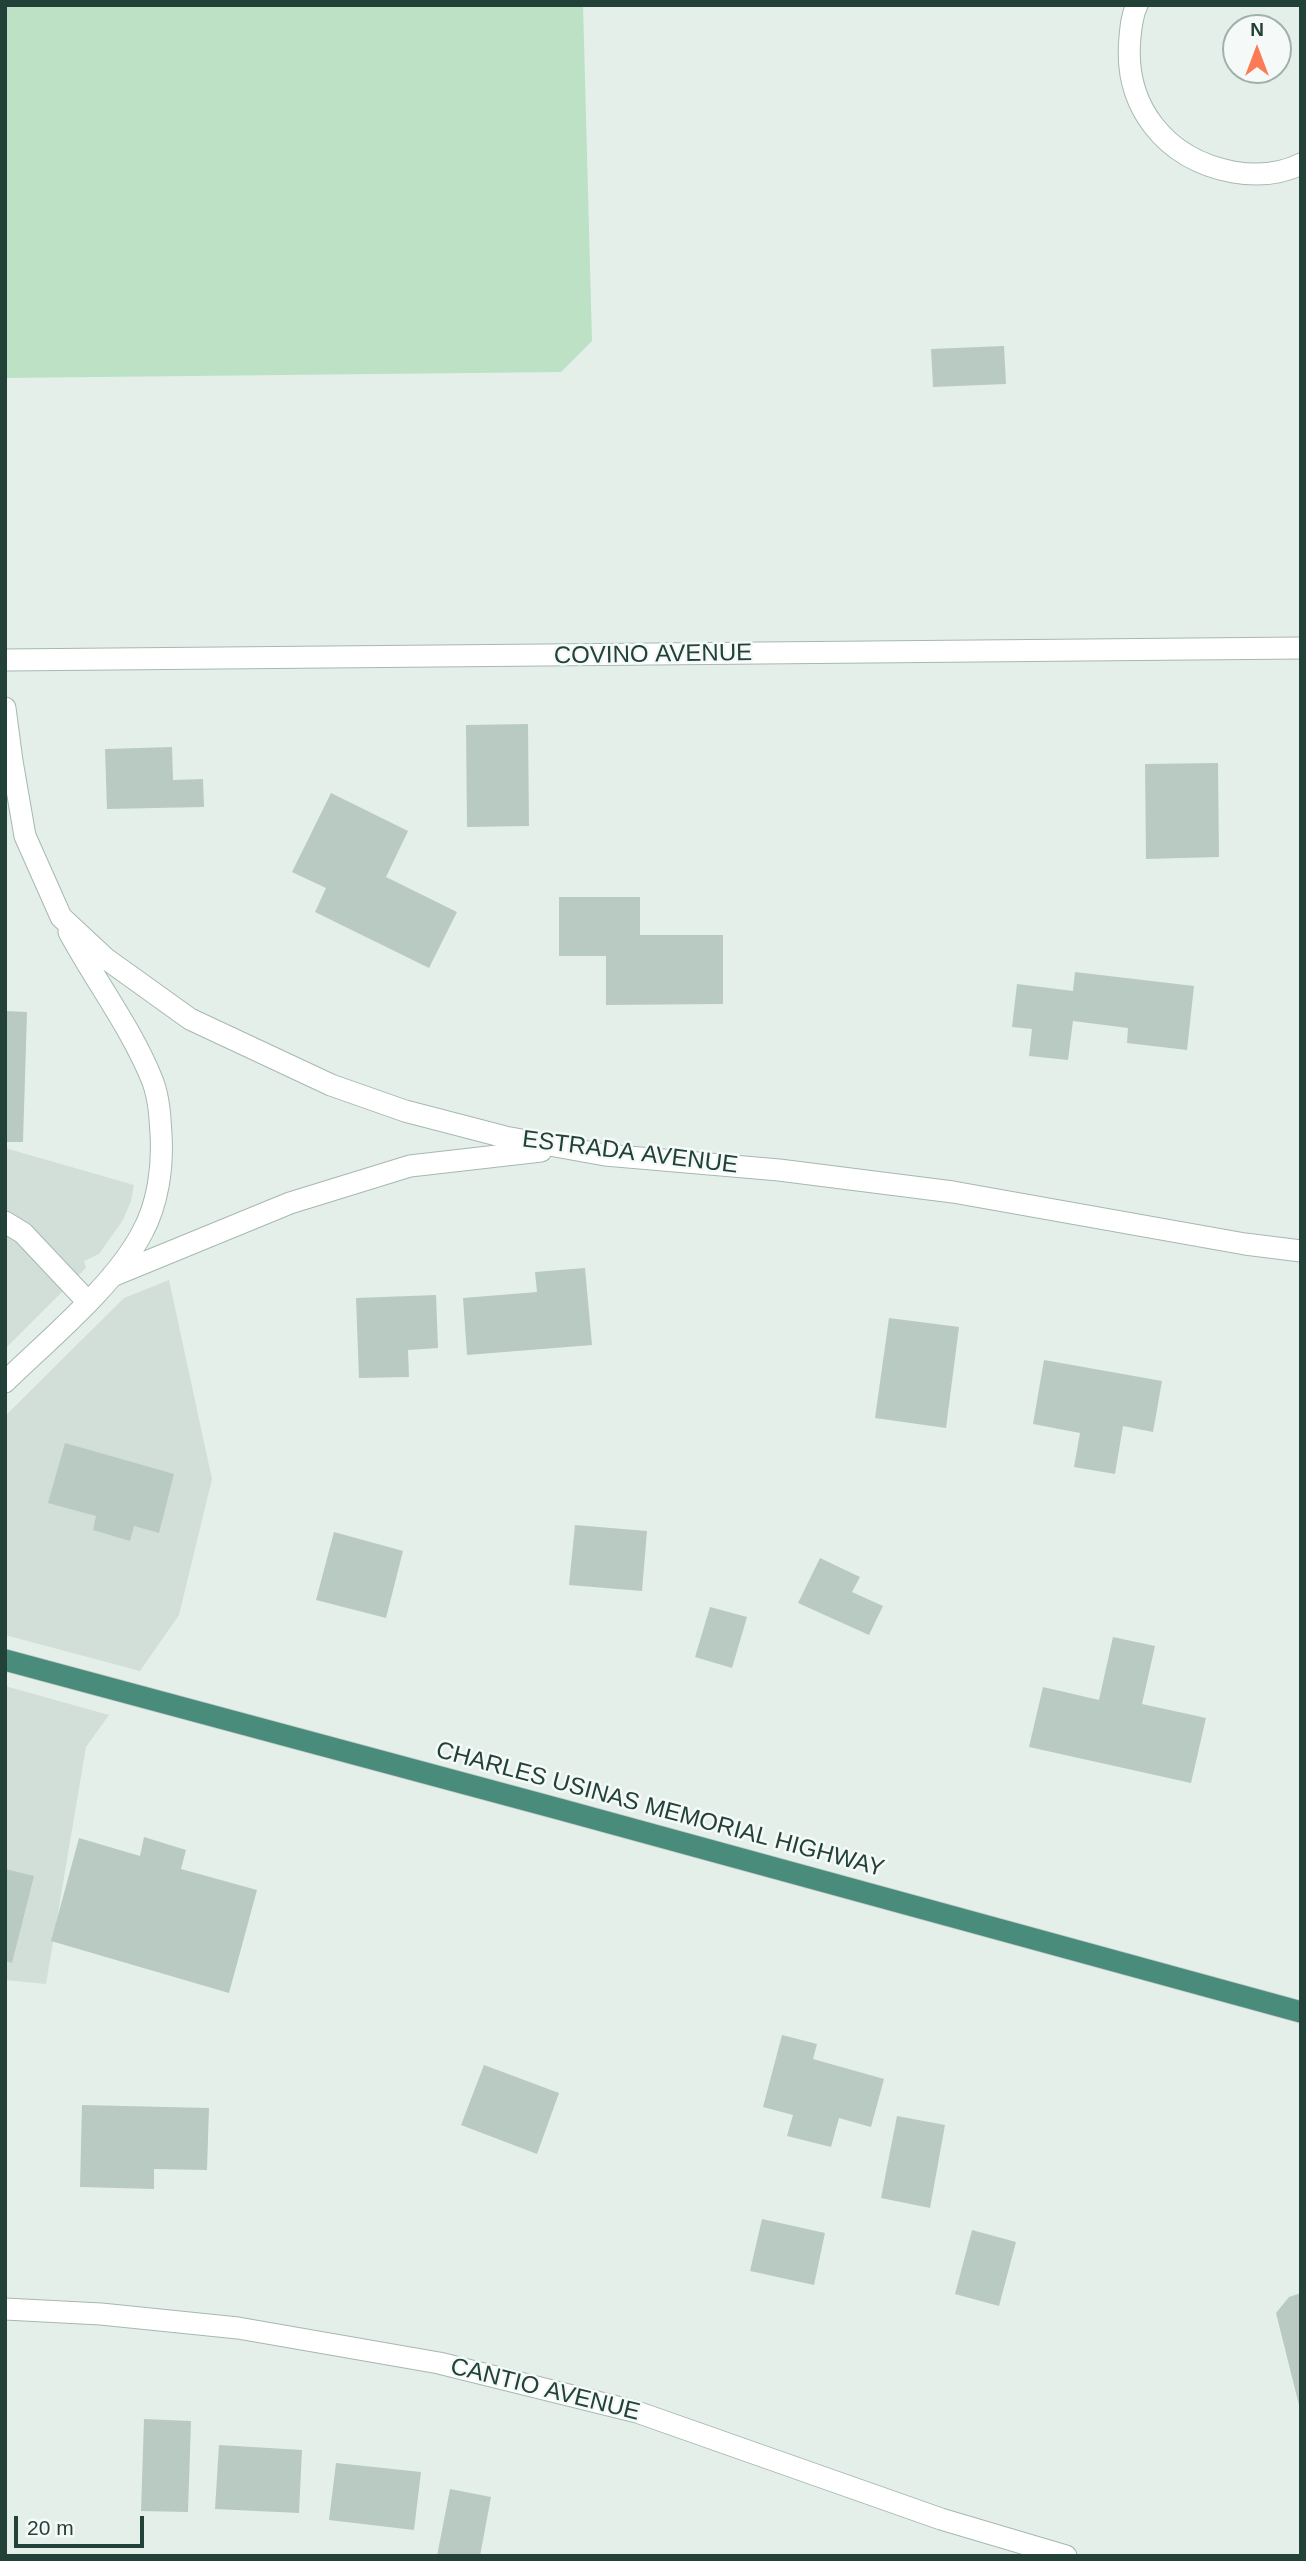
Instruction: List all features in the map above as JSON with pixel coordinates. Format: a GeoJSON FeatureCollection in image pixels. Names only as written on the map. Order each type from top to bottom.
{"type":"FeatureCollection","features":[{"type":"Feature","properties":{"kind":"highway","name":"CHARLES USINAS MEMORIAL HIGHWAY"},"geometry":{"type":"LineString","coordinates":[[5,1661],[1301,2012]]}},
{"type":"Feature","properties":{"kind":"street"},"geometry":{"type":"LineString","coordinates":[[1137,5],[1133,14],[1129,49],[1131,80],[1141,109],[1164,140],[1192,159],[1217,169],[1251,175],[1287,171],[1301,164]]}},
{"type":"Feature","properties":{"kind":"street","name":"COVINO AVENUE"},"geometry":{"type":"LineString","coordinates":[[5,660],[1301,648]]}},
{"type":"Feature","properties":{"kind":"street","name":"ESTRADA AVENUE"},"geometry":{"type":"LineString","coordinates":[[5,708],[25,836],[61,917],[105,958],[190,1019],[331,1086],[418,1115],[505,1138],[605,1155],[779,1170],[953,1192],[1245,1244],[1301,1251]]}},
{"type":"Feature","properties":{"kind":"street"},"geometry":{"type":"LineString","coordinates":[[5,1382],[112,1276],[142,1233],[152,1210],[163,1159],[159,1107],[153,1083],[130,1036],[61,917]]}},
{"type":"Feature","properties":{"kind":"street"},"geometry":{"type":"LineString","coordinates":[[112,1276],[289,1203],[410,1166],[566,1148]]}},
{"type":"Feature","properties":{"kind":"street"},"geometry":{"type":"LineString","coordinates":[[5,1222],[23,1233],[87,1301]]}},
{"type":"Feature","properties":{"kind":"street","name":"CANTIO AVENUE"},"geometry":{"type":"LineString","coordinates":[[5,2309],[101,2314],[238,2328],[439,2363],[637,2412],[941,2519],[1066,2556]]}},
{"type":"Feature","properties":{"kind":"shaded area"},"geometry":{"type":"Polygon","coordinates":[[[5,1148],[134,1185],[123,1220],[99,1254],[84,1261],[86,1268],[5,1349],[5,1148]]]}},
{"type":"Feature","properties":{"kind":"shaded area"},"geometry":{"type":"Polygon","coordinates":[[[169,1280],[212,1479],[179,1615],[140,1671],[5,1635],[5,1416],[124,1298],[169,1280]]]}},
{"type":"Feature","properties":{"kind":"shaded area"},"geometry":{"type":"Polygon","coordinates":[[[5,1686],[109,1715],[86,1747],[46,1984],[5,1980],[5,1686]]]}},
{"type":"Feature","properties":{"kind":"green space"},"geometry":{"type":"Polygon","coordinates":[[[5,5],[583,5],[592,341],[561,372],[5,378],[5,5]]]}},
{"type":"Feature","properties":{"kind":"building"},"geometry":{"type":"Polygon","coordinates":[[[1004,346],[1006,384],[933,387],[931,349],[1004,346]]]}},
{"type":"Feature","properties":{"kind":"building"},"geometry":{"type":"Polygon","coordinates":[[[528,724],[529,826],[467,827],[466,725],[528,724]]]}},
{"type":"Feature","properties":{"kind":"building"},"geometry":{"type":"Polygon","coordinates":[[[172,747],[173,780],[203,779],[204,807],[107,809],[105,749],[172,747]]]}},
{"type":"Feature","properties":{"kind":"building"},"geometry":{"type":"Polygon","coordinates":[[[1218,763],[1219,857],[1146,859],[1145,764],[1218,763]]]}},
{"type":"Feature","properties":{"kind":"building"},"geometry":{"type":"Polygon","coordinates":[[[331,793],[408,831],[386,877],[457,912],[429,968],[315,912],[326,888],[292,872],[331,793]]]}},
{"type":"Feature","properties":{"kind":"building"},"geometry":{"type":"Polygon","coordinates":[[[559,897],[640,897],[640,935],[723,935],[723,1004],[606,1005],[606,956],[559,956],[559,897]]]}},
{"type":"Feature","properties":{"kind":"building"},"geometry":{"type":"Polygon","coordinates":[[[1075,972],[1194,986],[1187,1050],[1127,1043],[1128,1028],[1073,1021],[1068,1060],[1029,1056],[1032,1029],[1012,1027],[1017,984],[1073,991],[1075,972]]]}},
{"type":"Feature","properties":{"kind":"building"},"geometry":{"type":"Polygon","coordinates":[[[5,1011],[27,1012],[23,1142],[5,1142],[5,1011]]]}},
{"type":"Feature","properties":{"kind":"building"},"geometry":{"type":"Polygon","coordinates":[[[585,1268],[592,1345],[467,1355],[463,1298],[537,1292],[535,1272],[585,1268]]]}},
{"type":"Feature","properties":{"kind":"building"},"geometry":{"type":"Polygon","coordinates":[[[436,1295],[438,1348],[408,1350],[409,1377],[359,1378],[356,1298],[436,1295]]]}},
{"type":"Feature","properties":{"kind":"building"},"geometry":{"type":"Polygon","coordinates":[[[889,1318],[959,1327],[946,1428],[875,1418],[889,1318]]]}},
{"type":"Feature","properties":{"kind":"building"},"geometry":{"type":"Polygon","coordinates":[[[1044,1360],[1162,1381],[1153,1432],[1123,1426],[1115,1474],[1074,1467],[1080,1433],[1033,1424],[1044,1360]]]}},
{"type":"Feature","properties":{"kind":"building"},"geometry":{"type":"Polygon","coordinates":[[[65,1443],[174,1474],[159,1533],[134,1526],[130,1541],[93,1530],[96,1516],[48,1503],[65,1443]]]}},
{"type":"Feature","properties":{"kind":"building"},"geometry":{"type":"Polygon","coordinates":[[[575,1525],[647,1531],[642,1591],[569,1585],[575,1525]]]}},
{"type":"Feature","properties":{"kind":"building"},"geometry":{"type":"Polygon","coordinates":[[[334,1532],[403,1551],[386,1618],[316,1600],[334,1532]]]}},
{"type":"Feature","properties":{"kind":"building"},"geometry":{"type":"Polygon","coordinates":[[[820,1558],[860,1577],[852,1592],[883,1606],[869,1635],[798,1603],[820,1558]]]}},
{"type":"Feature","properties":{"kind":"building"},"geometry":{"type":"Polygon","coordinates":[[[710,1607],[747,1617],[732,1668],[695,1657],[710,1607]]]}},
{"type":"Feature","properties":{"kind":"building"},"geometry":{"type":"Polygon","coordinates":[[[1113,1637],[1155,1646],[1142,1704],[1206,1718],[1191,1783],[1029,1747],[1043,1687],[1099,1700],[1113,1637]]]}},
{"type":"Feature","properties":{"kind":"building"},"geometry":{"type":"Polygon","coordinates":[[[144,1837],[186,1850],[181,1869],[257,1890],[229,1993],[51,1941],[79,1838],[140,1856],[144,1837]]]}},
{"type":"Feature","properties":{"kind":"building"},"geometry":{"type":"Polygon","coordinates":[[[5,1869],[34,1876],[12,1963],[5,1961],[5,1869]]]}},
{"type":"Feature","properties":{"kind":"building"},"geometry":{"type":"Polygon","coordinates":[[[782,2035],[817,2044],[813,2059],[884,2079],[871,2127],[839,2118],[831,2147],[787,2136],[793,2115],[763,2107],[782,2035]]]}},
{"type":"Feature","properties":{"kind":"building"},"geometry":{"type":"Polygon","coordinates":[[[484,2065],[559,2093],[537,2154],[461,2125],[484,2065]]]}},
{"type":"Feature","properties":{"kind":"building"},"geometry":{"type":"Polygon","coordinates":[[[82,2105],[209,2108],[207,2170],[154,2169],[154,2189],[80,2187],[82,2105]]]}},
{"type":"Feature","properties":{"kind":"building"},"geometry":{"type":"Polygon","coordinates":[[[897,2116],[945,2125],[930,2208],[881,2198],[897,2116]]]}},
{"type":"Feature","properties":{"kind":"building"},"geometry":{"type":"Polygon","coordinates":[[[762,2219],[825,2233],[814,2285],[750,2271],[762,2219]]]}},
{"type":"Feature","properties":{"kind":"building"},"geometry":{"type":"Polygon","coordinates":[[[972,2230],[1016,2242],[999,2306],[955,2294],[972,2230]]]}},
{"type":"Feature","properties":{"kind":"building"},"geometry":{"type":"Polygon","coordinates":[[[1301,2293],[1300,2409],[1276,2313],[1289,2297],[1301,2293]]]}},
{"type":"Feature","properties":{"kind":"building"},"geometry":{"type":"Polygon","coordinates":[[[144,2419],[191,2421],[188,2512],[141,2511],[144,2419]]]}},
{"type":"Feature","properties":{"kind":"building"},"geometry":{"type":"Polygon","coordinates":[[[219,2445],[302,2450],[299,2513],[215,2509],[219,2445]]]}},
{"type":"Feature","properties":{"kind":"building"},"geometry":{"type":"Polygon","coordinates":[[[336,2463],[421,2472],[414,2530],[329,2520],[336,2463]]]}},
{"type":"Feature","properties":{"kind":"building"},"geometry":{"type":"Polygon","coordinates":[[[450,2489],[491,2497],[480,2556],[437,2556],[450,2489]]]}}]}
